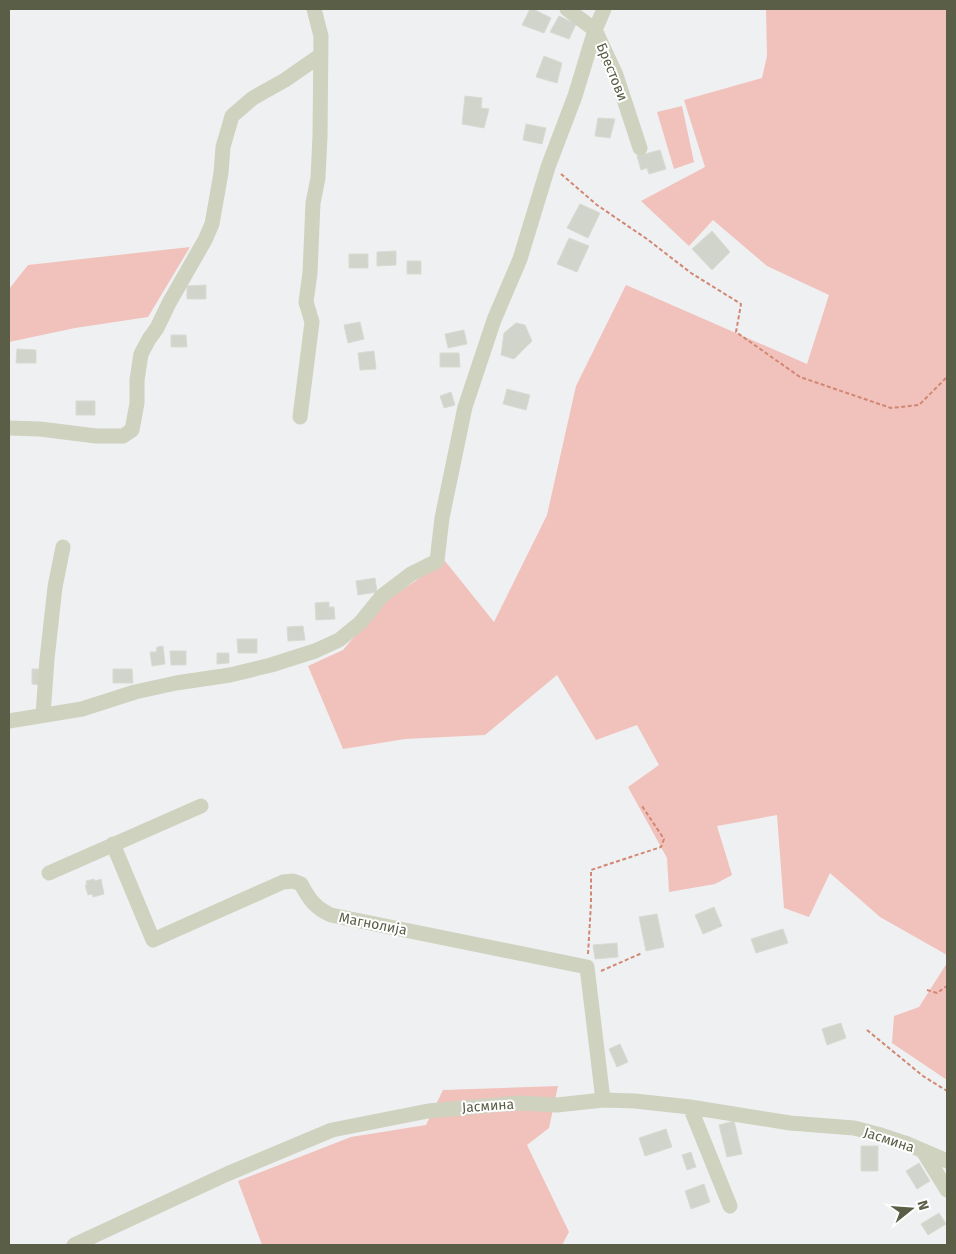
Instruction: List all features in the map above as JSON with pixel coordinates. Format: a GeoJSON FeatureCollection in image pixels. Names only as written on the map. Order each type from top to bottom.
{"type":"FeatureCollection","features":[{"type":"Feature","properties":{"kind":"street"},"geometry":{"type":"LineString","coordinates":[[300,417],[312,322],[306,302],[310,273],[313,203],[318,178],[321,127],[321,36],[314,9]]}},
{"type":"Feature","properties":{"kind":"street","name":"Брестови"},"geometry":{"type":"LineString","coordinates":[[567,9],[595,30],[616,75],[640,148]]}},
{"type":"Feature","properties":{"kind":"street"},"geometry":{"type":"LineString","coordinates":[[9,721],[82,709],[135,692],[230,675],[271,665],[315,651],[338,640],[360,623],[382,596],[411,574],[437,561],[442,518],[465,407],[494,320],[520,259],[548,167],[575,96],[595,30],[604,9]]}},
{"type":"Feature","properties":{"kind":"street"},"geometry":{"type":"LineString","coordinates":[[9,428],[40,429],[96,436],[123,436],[132,430],[137,403],[141,354],[157,328],[212,224],[221,173],[223,147],[232,116],[253,98],[285,80],[321,55]]}},
{"type":"Feature","properties":{"kind":"street"},"geometry":{"type":"LineString","coordinates":[[43,715],[46,659],[54,596],[63,547]]}},
{"type":"Feature","properties":{"kind":"street"},"geometry":{"type":"LineString","coordinates":[[49,873],[201,806]]}},
{"type":"Feature","properties":{"kind":"street","name":"Магнолија"},"geometry":{"type":"LineString","coordinates":[[114,844],[152,940],[283,882],[293,881],[301,884],[318,910],[331,915],[587,972]]}},
{"type":"Feature","properties":{"kind":"street"},"geometry":{"type":"LineString","coordinates":[[587,972],[603,1100]]}},
{"type":"Feature","properties":{"kind":"street","name":"Јасмина"},"geometry":{"type":"LineString","coordinates":[[74,1245],[227,1174],[332,1130],[428,1110],[519,1103],[556,1105],[603,1100],[690,1107],[790,1123],[854,1128],[881,1135],[947,1161]]}},
{"type":"Feature","properties":{"kind":"street"},"geometry":{"type":"LineString","coordinates":[[690,1107],[730,1206]]}},
{"type":"Feature","properties":{"kind":"street","name":"Јасмина"},"geometry":{"type":"LineString","coordinates":[[923,1151],[947,1190]]}},
{"type":"Feature","properties":{"kind":"path"},"geometry":{"type":"LineString","coordinates":[[548,167],[565,177],[597,204],[691,273],[741,304],[736,332],[800,377],[891,408],[918,406],[947,376]]}},
{"type":"Feature","properties":{"kind":"path"},"geometry":{"type":"LineString","coordinates":[[642,806],[664,840],[661,848],[591,870],[587,972],[642,953]]}},
{"type":"Feature","properties":{"kind":"path"},"geometry":{"type":"LineString","coordinates":[[927,990],[937,993],[947,986]]}},
{"type":"Feature","properties":{"kind":"path"},"geometry":{"type":"LineString","coordinates":[[867,1030],[923,1076],[947,1091]]}},
{"type":"Feature","properties":{"kind":"shaded area"},"geometry":{"type":"Polygon","coordinates":[[[766,9],[947,9],[947,955],[880,917],[830,873],[809,917],[784,908],[777,815],[717,826],[732,875],[715,884],[669,892],[667,858],[628,787],[659,765],[637,725],[596,740],[557,675],[485,735],[405,739],[343,749],[308,666],[343,650],[384,602],[445,561],[494,622],[547,515],[576,386],[626,285],[807,364],[829,295],[767,266],[713,220],[689,246],[641,201],[705,167],[684,100],[762,78],[767,56],[766,9]]]}},
{"type":"Feature","properties":{"kind":"shaded area"},"geometry":{"type":"Polygon","coordinates":[[[682,106],[694,162],[674,169],[657,112],[682,106]]]}},
{"type":"Feature","properties":{"kind":"shaded area"},"geometry":{"type":"Polygon","coordinates":[[[190,247],[148,317],[75,328],[9,342],[9,289],[28,265],[190,247]]]}},
{"type":"Feature","properties":{"kind":"shaded area"},"geometry":{"type":"Polygon","coordinates":[[[947,963],[947,1080],[892,1043],[894,1016],[919,1007],[947,963]]]}},
{"type":"Feature","properties":{"kind":"shaded area"},"geometry":{"type":"Polygon","coordinates":[[[558,1086],[549,1128],[527,1145],[569,1232],[562,1245],[262,1245],[238,1181],[351,1137],[426,1125],[443,1090],[558,1086]]]}},
{"type":"Feature","properties":{"kind":"building"},"geometry":{"type":"Polygon","coordinates":[[[530,9],[551,18],[544,33],[522,25],[530,9]]]}},
{"type":"Feature","properties":{"kind":"building"},"geometry":{"type":"Polygon","coordinates":[[[559,16],[576,24],[569,39],[550,32],[559,16]]]}},
{"type":"Feature","properties":{"kind":"building"},"geometry":{"type":"Polygon","coordinates":[[[544,56],[562,63],[557,83],[536,77],[544,56]]]}},
{"type":"Feature","properties":{"kind":"building"},"geometry":{"type":"Polygon","coordinates":[[[465,96],[482,98],[481,108],[489,109],[484,128],[462,124],[465,96]]]}},
{"type":"Feature","properties":{"kind":"building"},"geometry":{"type":"Polygon","coordinates":[[[598,118],[615,119],[610,138],[595,136],[598,118]]]}},
{"type":"Feature","properties":{"kind":"building"},"geometry":{"type":"Polygon","coordinates":[[[526,124],[546,128],[542,144],[523,140],[526,124]]]}},
{"type":"Feature","properties":{"kind":"building"},"geometry":{"type":"Polygon","coordinates":[[[660,150],[666,169],[649,174],[647,168],[641,170],[637,156],[660,150]]]}},
{"type":"Feature","properties":{"kind":"building"},"geometry":{"type":"Polygon","coordinates":[[[580,204],[600,213],[588,238],[567,228],[580,204]]]}},
{"type":"Feature","properties":{"kind":"building"},"geometry":{"type":"Polygon","coordinates":[[[712,231],[730,252],[712,270],[692,249],[712,231]]]}},
{"type":"Feature","properties":{"kind":"building"},"geometry":{"type":"Polygon","coordinates":[[[569,238],[589,246],[577,272],[557,264],[569,238]]]}},
{"type":"Feature","properties":{"kind":"building"},"geometry":{"type":"Polygon","coordinates":[[[396,251],[396,265],[377,266],[377,252],[396,251]]]}},
{"type":"Feature","properties":{"kind":"building"},"geometry":{"type":"Polygon","coordinates":[[[349,254],[368,254],[368,268],[349,268],[349,254]]]}},
{"type":"Feature","properties":{"kind":"building"},"geometry":{"type":"Polygon","coordinates":[[[407,261],[421,261],[421,274],[407,274],[407,261]]]}},
{"type":"Feature","properties":{"kind":"building"},"geometry":{"type":"Polygon","coordinates":[[[206,285],[206,299],[187,299],[187,286],[206,285]]]}},
{"type":"Feature","properties":{"kind":"building"},"geometry":{"type":"Polygon","coordinates":[[[360,322],[364,339],[348,343],[344,325],[360,322]]]}},
{"type":"Feature","properties":{"kind":"building"},"geometry":{"type":"Polygon","coordinates":[[[516,323],[525,325],[532,341],[514,359],[501,355],[504,333],[516,323]]]}},
{"type":"Feature","properties":{"kind":"building"},"geometry":{"type":"Polygon","coordinates":[[[464,330],[467,344],[448,348],[445,334],[464,330]]]}},
{"type":"Feature","properties":{"kind":"building"},"geometry":{"type":"Polygon","coordinates":[[[171,335],[186,335],[187,347],[171,347],[171,335]]]}},
{"type":"Feature","properties":{"kind":"building"},"geometry":{"type":"Polygon","coordinates":[[[17,349],[36,350],[36,363],[16,363],[17,349]]]}},
{"type":"Feature","properties":{"kind":"building"},"geometry":{"type":"Polygon","coordinates":[[[374,351],[376,369],[360,370],[358,353],[374,351]]]}},
{"type":"Feature","properties":{"kind":"building"},"geometry":{"type":"Polygon","coordinates":[[[440,353],[459,353],[460,367],[440,367],[440,353]]]}},
{"type":"Feature","properties":{"kind":"building"},"geometry":{"type":"Polygon","coordinates":[[[507,389],[530,395],[526,410],[503,404],[507,389]]]}},
{"type":"Feature","properties":{"kind":"building"},"geometry":{"type":"Polygon","coordinates":[[[451,392],[455,405],[444,408],[440,396],[451,392]]]}},
{"type":"Feature","properties":{"kind":"building"},"geometry":{"type":"Polygon","coordinates":[[[76,401],[95,401],[95,415],[76,415],[76,401]]]}},
{"type":"Feature","properties":{"kind":"building"},"geometry":{"type":"Polygon","coordinates":[[[375,578],[377,592],[358,595],[356,581],[375,578]]]}},
{"type":"Feature","properties":{"kind":"building"},"geometry":{"type":"Polygon","coordinates":[[[329,602],[329,607],[334,607],[335,619],[316,620],[315,603],[329,602]]]}},
{"type":"Feature","properties":{"kind":"building"},"geometry":{"type":"Polygon","coordinates":[[[303,626],[305,640],[288,641],[287,627],[303,626]]]}},
{"type":"Feature","properties":{"kind":"building"},"geometry":{"type":"Polygon","coordinates":[[[237,639],[257,639],[257,653],[238,653],[237,639]]]}},
{"type":"Feature","properties":{"kind":"building"},"geometry":{"type":"Polygon","coordinates":[[[163,646],[165,664],[152,666],[150,652],[156,652],[157,647],[163,646]]]}},
{"type":"Feature","properties":{"kind":"building"},"geometry":{"type":"Polygon","coordinates":[[[170,651],[186,651],[186,665],[171,665],[170,651]]]}},
{"type":"Feature","properties":{"kind":"building"},"geometry":{"type":"Polygon","coordinates":[[[217,653],[229,653],[229,663],[217,664],[217,653]]]}},
{"type":"Feature","properties":{"kind":"building"},"geometry":{"type":"Polygon","coordinates":[[[32,669],[42,669],[42,685],[32,684],[32,669]]]}},
{"type":"Feature","properties":{"kind":"building"},"geometry":{"type":"Polygon","coordinates":[[[113,669],[132,669],[133,683],[113,683],[113,669]]]}},
{"type":"Feature","properties":{"kind":"building"},"geometry":{"type":"Polygon","coordinates":[[[94,879],[95,881],[101,879],[104,894],[93,897],[92,894],[88,895],[85,885],[87,885],[86,881],[94,879]]]}},
{"type":"Feature","properties":{"kind":"building"},"geometry":{"type":"Polygon","coordinates":[[[714,907],[722,926],[703,934],[695,915],[714,907]]]}},
{"type":"Feature","properties":{"kind":"building"},"geometry":{"type":"Polygon","coordinates":[[[657,914],[664,947],[646,951],[639,917],[657,914]]]}},
{"type":"Feature","properties":{"kind":"building"},"geometry":{"type":"Polygon","coordinates":[[[783,929],[788,943],[756,953],[751,939],[783,929]]]}},
{"type":"Feature","properties":{"kind":"building"},"geometry":{"type":"Polygon","coordinates":[[[617,943],[618,957],[595,959],[593,945],[617,943]]]}},
{"type":"Feature","properties":{"kind":"building"},"geometry":{"type":"Polygon","coordinates":[[[841,1023],[846,1038],[827,1045],[822,1029],[841,1023]]]}},
{"type":"Feature","properties":{"kind":"building"},"geometry":{"type":"Polygon","coordinates":[[[620,1044],[628,1062],[617,1067],[609,1049],[620,1044]]]}},
{"type":"Feature","properties":{"kind":"building"},"geometry":{"type":"Polygon","coordinates":[[[734,1121],[742,1154],[727,1157],[719,1125],[734,1121]]]}},
{"type":"Feature","properties":{"kind":"building"},"geometry":{"type":"Polygon","coordinates":[[[666,1129],[672,1147],[645,1156],[639,1138],[666,1129]]]}},
{"type":"Feature","properties":{"kind":"building"},"geometry":{"type":"Polygon","coordinates":[[[861,1146],[878,1146],[878,1171],[861,1171],[861,1146]]]}},
{"type":"Feature","properties":{"kind":"building"},"geometry":{"type":"Polygon","coordinates":[[[691,1152],[696,1167],[687,1170],[682,1155],[691,1152]]]}},
{"type":"Feature","properties":{"kind":"building"},"geometry":{"type":"Polygon","coordinates":[[[919,1163],[930,1181],[917,1189],[906,1171],[919,1163]]]}},
{"type":"Feature","properties":{"kind":"building"},"geometry":{"type":"Polygon","coordinates":[[[704,1184],[710,1202],[691,1209],[685,1191],[704,1184]]]}},
{"type":"Feature","properties":{"kind":"building"},"geometry":{"type":"Polygon","coordinates":[[[939,1213],[946,1224],[928,1235],[921,1224],[939,1213]]]}}]}
